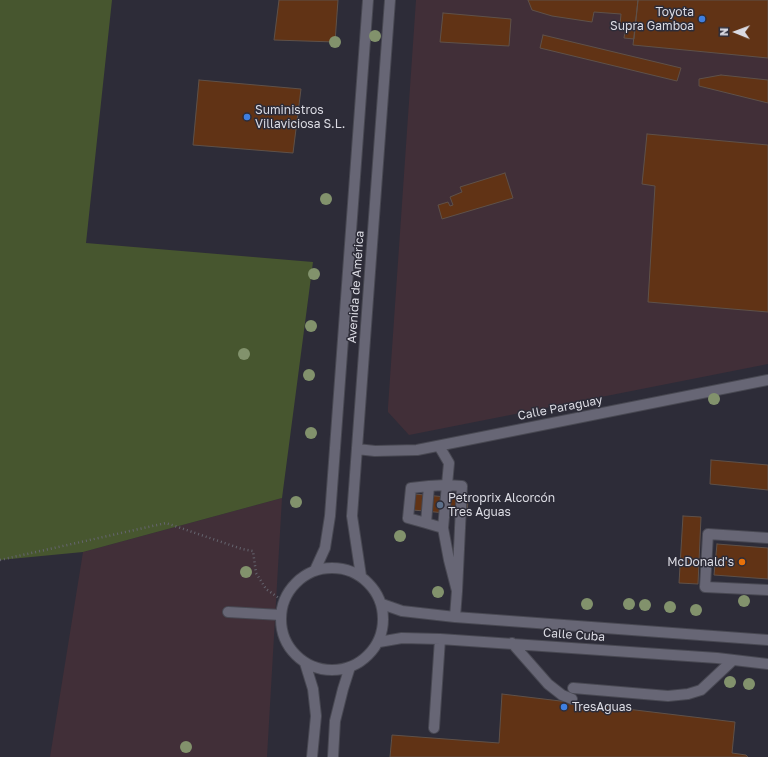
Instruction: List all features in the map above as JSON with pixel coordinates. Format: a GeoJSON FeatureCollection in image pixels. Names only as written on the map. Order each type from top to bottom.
{"type":"FeatureCollection","features":[{"type":"Feature","properties":{"kind":"street","name":"Avenida de América"},"geometry":{"type":"LineString","coordinates":[[315,570],[325,548],[330,516],[368,0]]}},
{"type":"Feature","properties":{"kind":"street","name":"Avenida de América"},"geometry":{"type":"LineString","coordinates":[[360,576],[352,516],[390,0]]}},
{"type":"Feature","properties":{"kind":"street","name":"Calle Paraguay"},"geometry":{"type":"LineString","coordinates":[[357,449],[375,451],[417,450],[768,380]]}},
{"type":"Feature","properties":{"kind":"street"},"geometry":{"type":"LineString","coordinates":[[438,446],[448,463],[443,528],[448,560],[456,592]]}},
{"type":"Feature","properties":{"kind":"street"},"geometry":{"type":"LineString","coordinates":[[443,528],[408,518],[412,488],[446,485],[462,486],[455,617]]}},
{"type":"Feature","properties":{"kind":"street"},"geometry":{"type":"LineString","coordinates":[[426,523],[429,486]]}},
{"type":"Feature","properties":{"kind":"street"},"geometry":{"type":"LineString","coordinates":[[768,538],[708,534],[705,587],[768,590]]}},
{"type":"Feature","properties":{"kind":"street"},"geometry":{"type":"LineString","coordinates":[[330,567],[346,569],[360,576],[374,588],[382,604],[383,630],[378,642],[371,653],[362,661],[350,667],[335,670],[320,669],[305,663],[294,654],[286,642],[282,629],[281,615],[284,601],[291,588],[302,577],[315,570],[330,567]]}},
{"type":"Feature","properties":{"kind":"street","name":"Calle Cuba"},"geometry":{"type":"LineString","coordinates":[[382,604],[402,611],[455,617],[768,640]]}},
{"type":"Feature","properties":{"kind":"street"},"geometry":{"type":"LineString","coordinates":[[228,612],[281,615]]}},
{"type":"Feature","properties":{"kind":"street","name":"Calle Cuba"},"geometry":{"type":"LineString","coordinates":[[378,642],[402,638],[512,643],[768,664]]}},
{"type":"Feature","properties":{"kind":"street"},"geometry":{"type":"LineString","coordinates":[[434,728],[440,639]]}},
{"type":"Feature","properties":{"kind":"street"},"geometry":{"type":"LineString","coordinates":[[512,643],[548,684],[562,695],[572,699]]}},
{"type":"Feature","properties":{"kind":"street"},"geometry":{"type":"LineString","coordinates":[[573,688],[668,696],[688,694],[701,690],[733,660]]}},
{"type":"Feature","properties":{"kind":"street"},"geometry":{"type":"LineString","coordinates":[[305,663],[313,689],[316,716],[312,757]]}},
{"type":"Feature","properties":{"kind":"street"},"geometry":{"type":"LineString","coordinates":[[333,757],[335,721],[350,667]]}},
{"type":"Feature","properties":{"kind":"path"},"geometry":{"type":"LineString","coordinates":[[0,560],[166,523],[242,549],[253,551],[256,573],[266,590],[284,601]]}},
{"type":"Feature","properties":{"kind":"shaded area"},"geometry":{"type":"Polygon","coordinates":[[[416,0],[768,0],[768,364],[409,435],[388,412],[388,407],[416,0]]]}},
{"type":"Feature","properties":{"kind":"shaded area"},"geometry":{"type":"Polygon","coordinates":[[[282,498],[267,757],[50,757],[83,552],[282,498]]]}},
{"type":"Feature","properties":{"kind":"green space"},"geometry":{"type":"Polygon","coordinates":[[[0,0],[112,0],[86,243],[313,262],[282,498],[83,552],[0,560],[0,0]]]}},
{"type":"Feature","properties":{"kind":"building"},"geometry":{"type":"Polygon","coordinates":[[[279,0],[338,0],[335,42],[274,40],[279,0]]]}},
{"type":"Feature","properties":{"kind":"building"},"geometry":{"type":"Polygon","coordinates":[[[528,0],[638,0],[634,39],[624,38],[626,26],[620,25],[621,14],[594,12],[592,22],[552,16],[532,10],[528,0]]]}},
{"type":"Feature","properties":{"kind":"building","name":"Toyota Supra Gamboa"},"geometry":{"type":"Polygon","coordinates":[[[638,0],[768,0],[768,58],[633,45],[638,0]]]}},
{"type":"Feature","properties":{"kind":"building"},"geometry":{"type":"Polygon","coordinates":[[[443,13],[511,19],[509,46],[440,42],[443,13]]]}},
{"type":"Feature","properties":{"kind":"building"},"geometry":{"type":"Polygon","coordinates":[[[543,35],[681,68],[677,81],[540,48],[543,35]]]}},
{"type":"Feature","properties":{"kind":"building"},"geometry":{"type":"Polygon","coordinates":[[[721,75],[768,80],[768,103],[699,86],[699,79],[721,75]]]}},
{"type":"Feature","properties":{"kind":"building","name":"Suministros Villaviciosa S.L."},"geometry":{"type":"Polygon","coordinates":[[[199,80],[301,89],[293,153],[193,145],[199,80]]]}},
{"type":"Feature","properties":{"kind":"building"},"geometry":{"type":"Polygon","coordinates":[[[647,134],[768,145],[768,312],[648,302],[655,186],[642,184],[647,134]]]}},
{"type":"Feature","properties":{"kind":"building"},"geometry":{"type":"Polygon","coordinates":[[[505,173],[513,198],[442,219],[438,205],[448,202],[450,206],[453,205],[450,197],[462,192],[460,187],[505,173]]]}},
{"type":"Feature","properties":{"kind":"building"},"geometry":{"type":"Polygon","coordinates":[[[711,460],[768,465],[768,490],[710,484],[711,460]]]}},
{"type":"Feature","properties":{"kind":"building","name":"Petroprix Alcorcón Tres Aguas"},"geometry":{"type":"Polygon","coordinates":[[[414,494],[468,499],[467,515],[413,510],[414,494]]]}},
{"type":"Feature","properties":{"kind":"building"},"geometry":{"type":"Polygon","coordinates":[[[683,516],[701,517],[698,584],[679,583],[683,516]]]}},
{"type":"Feature","properties":{"kind":"building","name":"McDonald's"},"geometry":{"type":"Polygon","coordinates":[[[717,544],[768,548],[768,579],[714,575],[717,544]]]}},
{"type":"Feature","properties":{"kind":"building","name":"TresAguas"},"geometry":{"type":"Polygon","coordinates":[[[502,694],[735,722],[732,753],[746,755],[748,757],[390,757],[392,735],[499,743],[502,694]]]}},
{"type":"Feature","properties":{"kind":"place","name":"Toyota Supra Gamboa"},"geometry":{"type":"Point","coordinates":[702,19]}},
{"type":"Feature","properties":{"kind":"place","name":"Suministros Villaviciosa S.L."},"geometry":{"type":"Point","coordinates":[247,117]}},
{"type":"Feature","properties":{"kind":"place","name":"Petroprix Alcorcón Tres Aguas"},"geometry":{"type":"Point","coordinates":[440,505]}},
{"type":"Feature","properties":{"kind":"place","name":"McDonald's"},"geometry":{"type":"Point","coordinates":[742,562]}},
{"type":"Feature","properties":{"kind":"place","name":"TresAguas"},"geometry":{"type":"Point","coordinates":[564,707]}}]}
